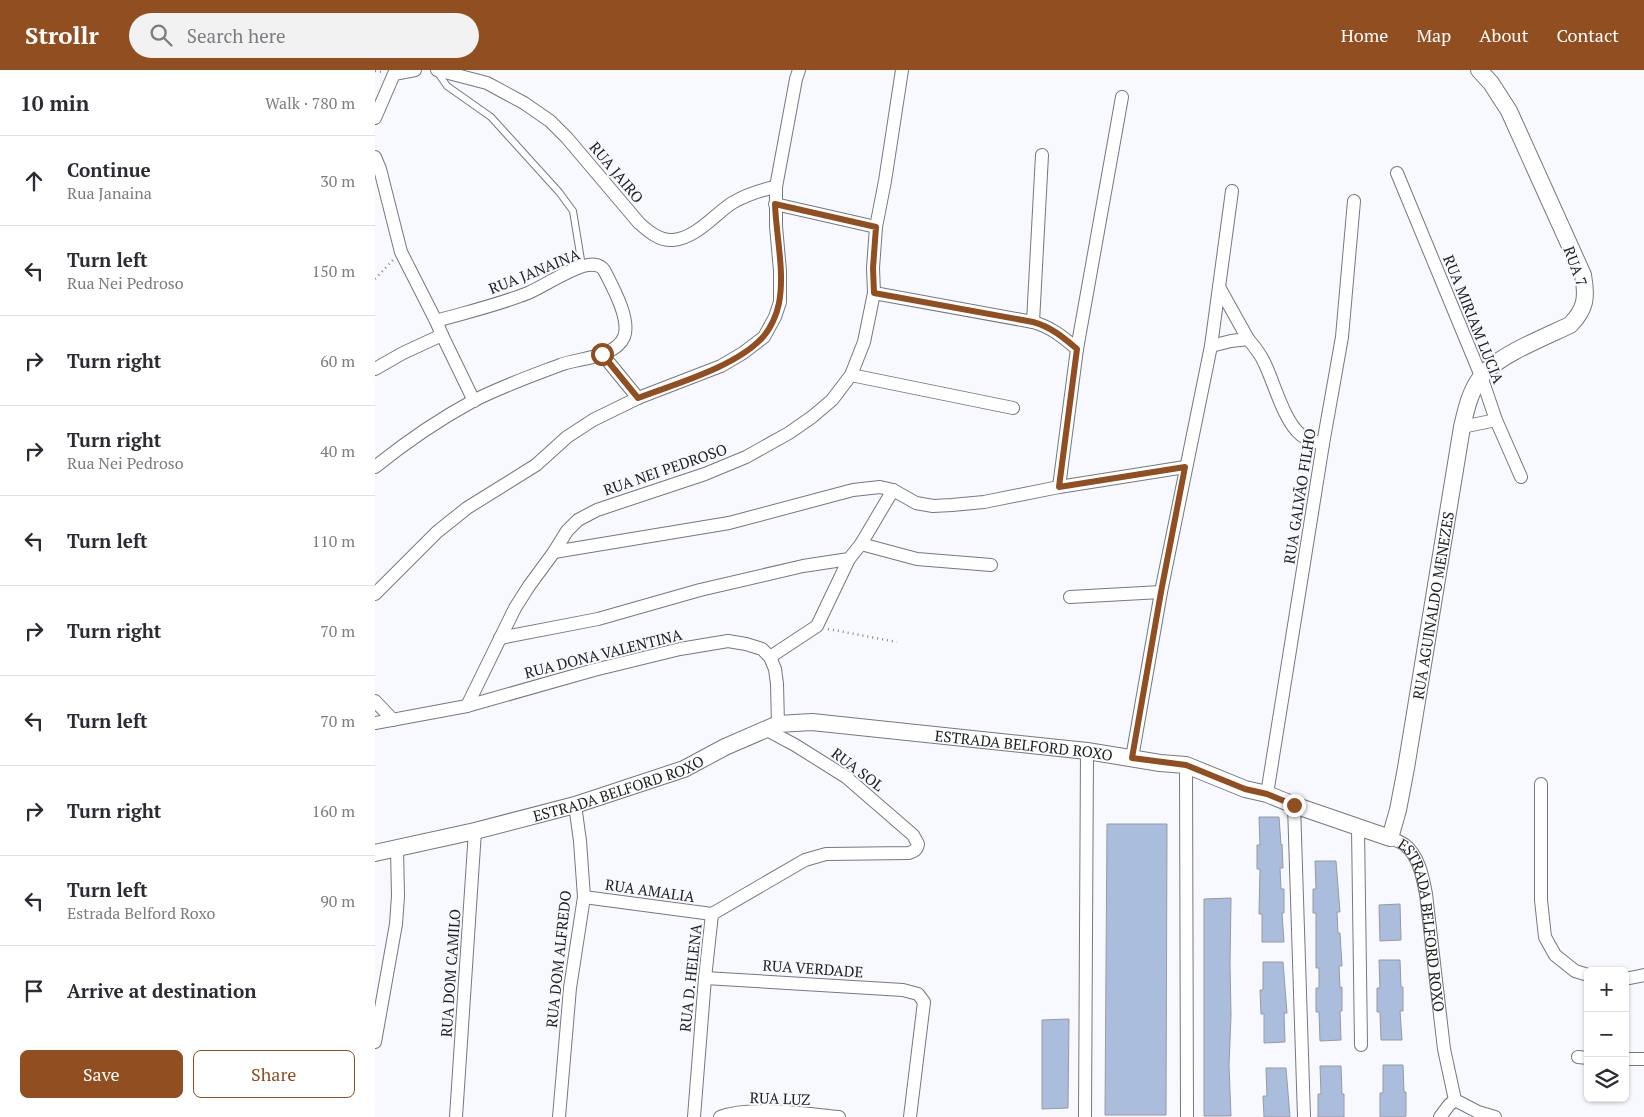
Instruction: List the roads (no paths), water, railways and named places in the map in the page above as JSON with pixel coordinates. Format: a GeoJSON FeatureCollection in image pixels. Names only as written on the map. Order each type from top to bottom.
{"type":"FeatureCollection","features":[{"type":"Feature","properties":{"kind":"street"},"geometry":{"type":"LineString","coordinates":[[375,118],[394,74],[415,70]]}},
{"type":"Feature","properties":{"kind":"street","name":"RUA JAIRO"},"geometry":{"type":"LineString","coordinates":[[436,70],[487,83],[524,103],[550,121],[567,138],[639,223],[649,232],[660,238],[673,240],[689,235],[732,204],[757,191],[776,186]]}},
{"type":"Feature","properties":{"kind":"street"},"geometry":{"type":"LineString","coordinates":[[375,594],[437,532],[467,508],[536,465],[567,437],[593,420],[638,398],[721,366],[743,353],[764,337],[775,317],[780,302],[781,271],[776,226],[776,186],[799,70]]}},
{"type":"Feature","properties":{"kind":"street","name":"RUA NEI PEDROSO"},"geometry":{"type":"LineString","coordinates":[[467,706],[515,608],[567,531],[578,520],[597,510],[705,474],[746,457],[789,433],[832,400],[851,375],[864,342],[874,293],[873,268],[876,227],[902,70]]}},
{"type":"Feature","properties":{"kind":"street","name":"RUA 7"},"geometry":{"type":"LineString","coordinates":[[1479,70],[1491,83],[1509,111],[1583,275],[1586,291],[1584,303],[1578,316],[1570,325],[1506,357],[1481,376]]}},
{"type":"Feature","properties":{"kind":"street"},"geometry":{"type":"LineString","coordinates":[[1059,487],[1077,349],[1122,97]]}},
{"type":"Feature","properties":{"kind":"street"},"geometry":{"type":"LineString","coordinates":[[1033,322],[1042,155]]}},
{"type":"Feature","properties":{"kind":"street"},"geometry":{"type":"LineString","coordinates":[[375,157],[380,169],[401,252],[474,400]]}},
{"type":"Feature","properties":{"kind":"street","name":"RUA MIRIAM LUCIA"},"geometry":{"type":"LineString","coordinates":[[1397,174],[1521,478]]}},
{"type":"Feature","properties":{"kind":"street"},"geometry":{"type":"LineString","coordinates":[[1132,758],[1161,592],[1211,346],[1232,191]]}},
{"type":"Feature","properties":{"kind":"street","name":"RUA GALVÃO FILHO"},"geometry":{"type":"LineString","coordinates":[[1267,794],[1342,337],[1355,202]]}},
{"type":"Feature","properties":{"kind":"street"},"geometry":{"type":"LineString","coordinates":[[775,204],[876,227]]}},
{"type":"Feature","properties":{"kind":"street","name":"RUA JANAINA"},"geometry":{"type":"LineString","coordinates":[[375,467],[421,432],[474,400],[564,363],[602,354],[615,347],[624,337],[625,323],[623,311],[604,270],[596,264],[582,266],[530,292],[502,303],[436,321]]}},
{"type":"Feature","properties":{"kind":"street"},"geometry":{"type":"LineString","coordinates":[[1219,287],[1248,339],[1263,361],[1288,419],[1300,434],[1310,440],[1323,444]]}},
{"type":"Feature","properties":{"kind":"street"},"geometry":{"type":"LineString","coordinates":[[874,293],[1033,322],[1057,332],[1077,349]]}},
{"type":"Feature","properties":{"kind":"street"},"geometry":{"type":"LineString","coordinates":[[375,369],[403,353],[442,335]]}},
{"type":"Feature","properties":{"kind":"street"},"geometry":{"type":"LineString","coordinates":[[1211,346],[1248,339]]}},
{"type":"Feature","properties":{"kind":"street"},"geometry":{"type":"LineString","coordinates":[[602,354],[638,398]]}},
{"type":"Feature","properties":{"kind":"street"},"geometry":{"type":"LineString","coordinates":[[851,375],[1013,408]]}},
{"type":"Feature","properties":{"kind":"street","name":"RUA AGUINALDO MENEZES"},"geometry":{"type":"LineString","coordinates":[[1390,838],[1398,810],[1406,768],[1461,427],[1471,392],[1481,376]]}},
{"type":"Feature","properties":{"kind":"street"},"geometry":{"type":"LineString","coordinates":[[1461,427],[1496,420]]}},
{"type":"Feature","properties":{"kind":"street"},"geometry":{"type":"LineString","coordinates":[[554,552],[729,523],[853,490],[880,487],[893,490],[916,503],[933,506],[984,502],[1059,487],[1185,467]]}},
{"type":"Feature","properties":{"kind":"street"},"geometry":{"type":"LineString","coordinates":[[771,726],[777,684],[775,669],[770,657],[817,626],[849,559],[861,544],[893,490]]}},
{"type":"Feature","properties":{"kind":"street"},"geometry":{"type":"LineString","coordinates":[[861,544],[917,559],[991,565]]}},
{"type":"Feature","properties":{"kind":"street"},"geometry":{"type":"LineString","coordinates":[[501,638],[598,618],[700,590],[803,566],[849,559]]}},
{"type":"Feature","properties":{"kind":"street"},"geometry":{"type":"LineString","coordinates":[[1070,598],[1161,592]]}},
{"type":"Feature","properties":{"kind":"street","name":"RUA DONA VALENTINA"},"geometry":{"type":"LineString","coordinates":[[375,724],[467,706],[680,649],[728,641],[762,649],[770,657]]}},
{"type":"Feature","properties":{"kind":"street"},"geometry":{"type":"LineString","coordinates":[[375,701],[393,720]]}},
{"type":"Feature","properties":{"kind":"street","name":"ESTRADA BELFORD ROXO"},"geometry":{"type":"LineString","coordinates":[[375,854],[575,805],[684,769],[725,747],[771,726],[811,722],[1087,751],[1186,765],[1245,789],[1267,794],[1390,838],[1406,846],[1414,856],[1422,874],[1426,894],[1444,1049],[1455,1100]]}},
{"type":"Feature","properties":{"kind":"street","name":"RUA SOL"},"geometry":{"type":"LineString","coordinates":[[771,726],[787,740],[846,777],[913,835],[918,844],[917,848]]}},
{"type":"Feature","properties":{"kind":"street"},"geometry":{"type":"LineString","coordinates":[[1085,1117],[1087,751]]}},
{"type":"Feature","properties":{"kind":"street"},"geometry":{"type":"LineString","coordinates":[[1186,765],[1187,1117]]}},
{"type":"Feature","properties":{"kind":"street"},"geometry":{"type":"LineString","coordinates":[[1541,784],[1541,900],[1545,937],[1555,955],[1575,971],[1584,974]]}},
{"type":"Feature","properties":{"kind":"street","name":"RUA DOM ALFREDO"},"geometry":{"type":"LineString","coordinates":[[559,1117],[570,988],[583,897],[580,841],[575,805]]}},
{"type":"Feature","properties":{"kind":"street"},"geometry":{"type":"LineString","coordinates":[[1294,805],[1303,1117]]}},
{"type":"Feature","properties":{"kind":"street"},"geometry":{"type":"LineString","coordinates":[[1358,828],[1361,1044]]}},
{"type":"Feature","properties":{"kind":"street","name":"RUA DOM CAMILO"},"geometry":{"type":"LineString","coordinates":[[456,1117],[475,831]]}},
{"type":"Feature","properties":{"kind":"street"},"geometry":{"type":"LineString","coordinates":[[375,1042],[396,924],[398,896],[397,848]]}},
{"type":"Feature","properties":{"kind":"street","name":"RUA D. HELENA"},"geometry":{"type":"LineString","coordinates":[[694,1117],[712,914],[805,860],[826,854],[909,853],[914,852],[917,848]]}},
{"type":"Feature","properties":{"kind":"street","name":"RUA AMALIA"},"geometry":{"type":"LineString","coordinates":[[583,897],[712,914]]}},
{"type":"Feature","properties":{"kind":"street"},"geometry":{"type":"LineString","coordinates":[[1629,979],[1644,976]]}},
{"type":"Feature","properties":{"kind":"street","name":"RUA VERDADE"},"geometry":{"type":"LineString","coordinates":[[705,978],[903,990],[918,994],[924,1002],[910,1117]]}},
{"type":"Feature","properties":{"kind":"street"},"geometry":{"type":"LineString","coordinates":[[1629,1060],[1644,1059]]}},
{"type":"Feature","properties":{"kind":"street"},"geometry":{"type":"LineString","coordinates":[[1440,1117],[1449,1104],[1455,1100],[1478,1112],[1495,1117]]}},
{"type":"Feature","properties":{"kind":"street","name":"RUA LUZ"},"geometry":{"type":"LineString","coordinates":[[720,1117],[746,1112],[778,1112],[839,1117]]}},
{"type":"Feature","properties":{"kind":"lane"},"geometry":{"type":"LineString","coordinates":[[436,70],[447,86],[491,117],[559,192],[573,211],[582,266]]}}]}
